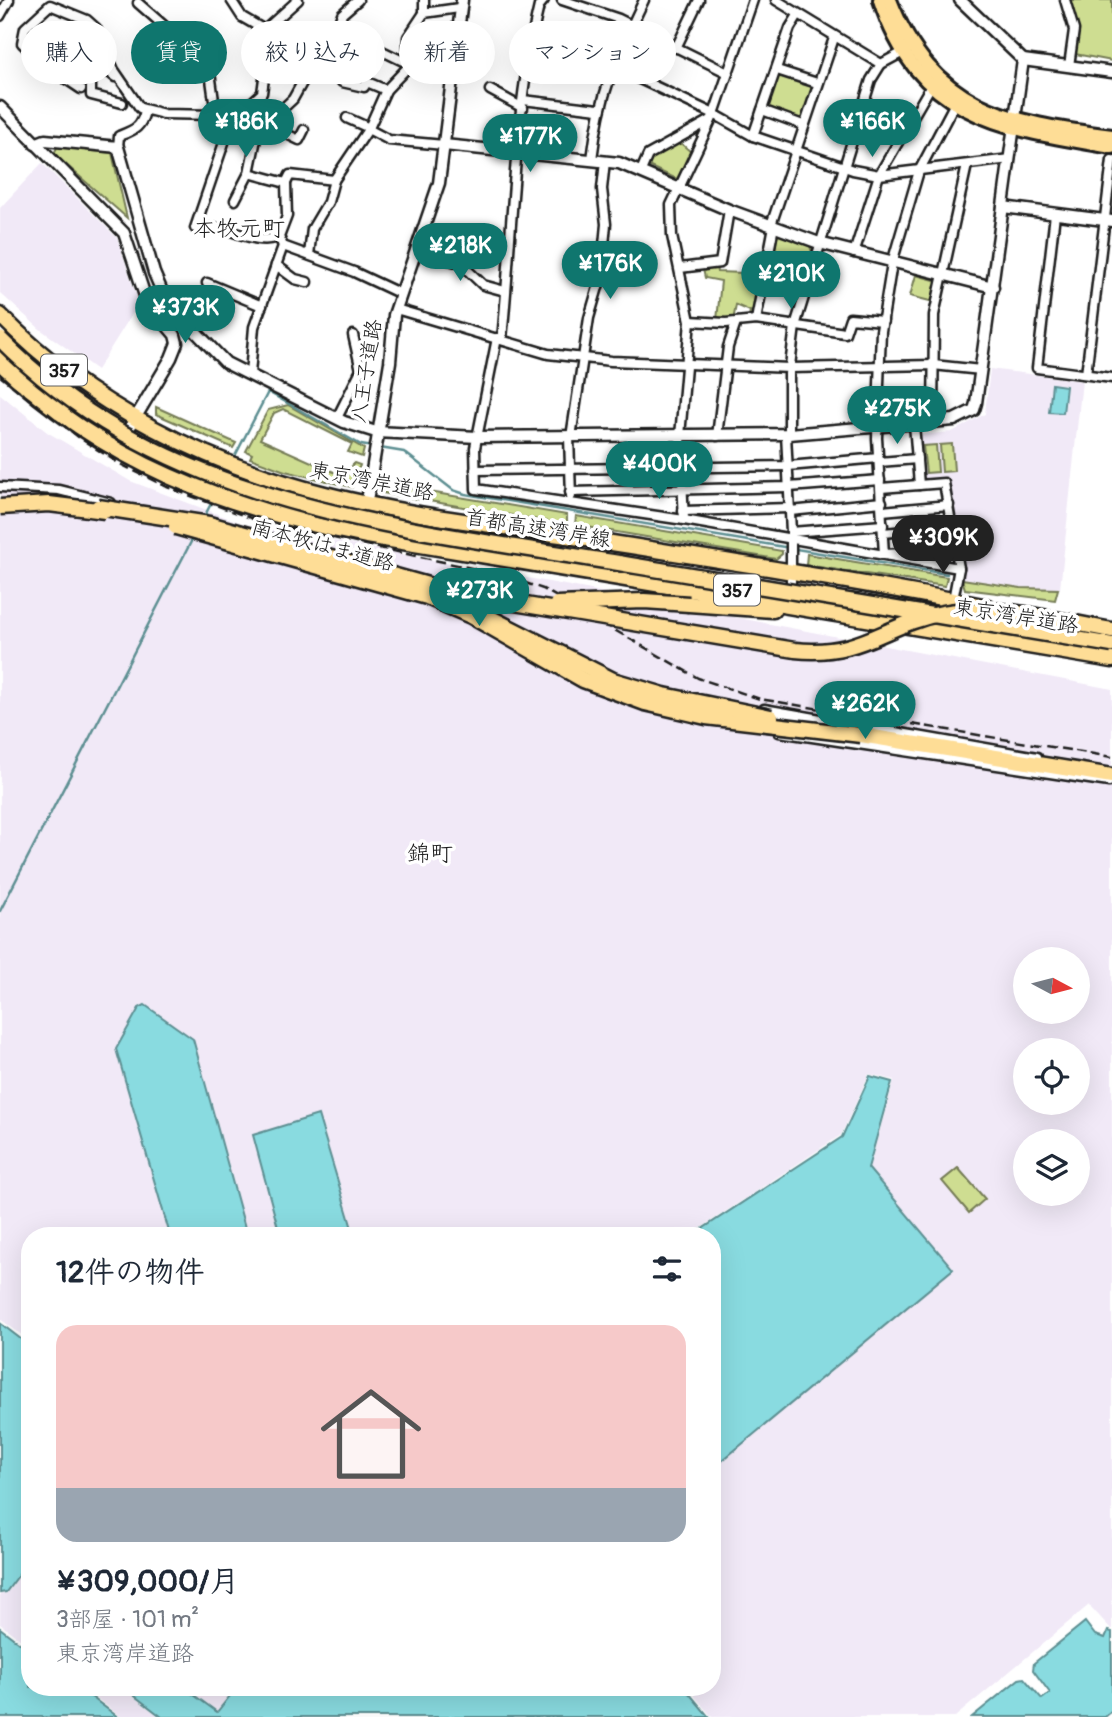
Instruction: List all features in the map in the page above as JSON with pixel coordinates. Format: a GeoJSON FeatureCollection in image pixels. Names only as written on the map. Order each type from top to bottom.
{"type":"FeatureCollection","features":[{"type":"Feature","properties":{"kind":"highway","name":"東京湾岸道路"},"geometry":{"type":"LineString","coordinates":[[0,315],[60,367],[135,417],[187,446],[252,473],[366,504],[792,572],[1112,631]]}},
{"type":"Feature","properties":{"kind":"highway","name":"首都高速湾岸線"},"geometry":{"type":"LineString","coordinates":[[0,339],[77,405],[123,434],[212,478],[285,501],[411,529],[1112,645]]}},
{"type":"Feature","properties":{"kind":"highway","name":"東京湾岸道路"},"geometry":{"type":"LineString","coordinates":[[0,351],[30,378],[123,437],[177,466],[250,498],[362,529],[1112,654]]}},
{"type":"Feature","properties":{"kind":"highway","name":"首都高速湾岸線"},"geometry":{"type":"LineString","coordinates":[[0,363],[35,395],[103,443],[172,480],[241,506],[366,536],[1112,660]]}},
{"type":"Feature","properties":{"kind":"highway","name":"南本牧はま道路"},"geometry":{"type":"LineString","coordinates":[[0,505],[37,501],[98,507],[211,533],[445,598],[501,622],[594,672],[647,691],[861,735],[1112,776]]}},
{"type":"Feature","properties":{"kind":"highway","name":"南本牧はま道路"},"geometry":{"type":"LineString","coordinates":[[0,505],[49,504],[98,510],[180,528],[449,606],[564,670],[635,700],[706,717],[861,735]]}},
{"type":"Feature","properties":{"kind":"highway"},"geometry":{"type":"LineString","coordinates":[[98,507],[217,526],[466,593],[795,650],[825,652],[850,648],[922,619],[958,611],[999,612],[1112,631]]}},
{"type":"Feature","properties":{"kind":"highway"},"geometry":{"type":"LineString","coordinates":[[320,567],[527,602],[644,601],[757,610],[816,609]]}},
{"type":"Feature","properties":{"kind":"main road"},"geometry":{"type":"LineString","coordinates":[[880,0],[932,84],[955,103],[1014,125],[1112,147]]}},
{"type":"Feature","properties":{"kind":"main road"},"geometry":{"type":"LineString","coordinates":[[890,0],[908,49],[963,95],[1014,125],[1112,136]]}},
{"type":"Feature","properties":{"kind":"street"},"geometry":{"type":"LineString","coordinates":[[0,16],[9,0]]}},
{"type":"Feature","properties":{"kind":"street"},"geometry":{"type":"LineString","coordinates":[[231,0],[242,17],[249,21]]}},
{"type":"Feature","properties":{"kind":"street"},"geometry":{"type":"LineString","coordinates":[[271,21],[298,0]]}},
{"type":"Feature","properties":{"kind":"street"},"geometry":{"type":"LineString","coordinates":[[235,200],[249,173],[256,139],[266,124],[293,99],[308,72],[330,47],[342,14],[358,0]]}},
{"type":"Feature","properties":{"kind":"street"},"geometry":{"type":"LineString","coordinates":[[424,0],[424,13]]}},
{"type":"Feature","properties":{"kind":"street"},"geometry":{"type":"LineString","coordinates":[[536,21],[539,6],[544,0]]}},
{"type":"Feature","properties":{"kind":"street"},"geometry":{"type":"LineString","coordinates":[[562,0],[620,21]]}},
{"type":"Feature","properties":{"kind":"street"},"geometry":{"type":"LineString","coordinates":[[633,21],[643,0]]}},
{"type":"Feature","properties":{"kind":"street"},"geometry":{"type":"LineString","coordinates":[[699,0],[676,48],[728,73]]}},
{"type":"Feature","properties":{"kind":"street"},"geometry":{"type":"LineString","coordinates":[[683,515],[680,436],[690,321],[672,236],[671,205],[677,187],[713,117],[753,0]]}},
{"type":"Feature","properties":{"kind":"street"},"geometry":{"type":"LineString","coordinates":[[776,0],[881,64]]}},
{"type":"Feature","properties":{"kind":"street"},"geometry":{"type":"LineString","coordinates":[[960,0],[1023,60],[1112,72]]}},
{"type":"Feature","properties":{"kind":"street"},"geometry":{"type":"LineString","coordinates":[[1065,0],[1074,30],[1069,66]]}},
{"type":"Feature","properties":{"kind":"street"},"geometry":{"type":"LineString","coordinates":[[138,3],[209,65],[216,115],[229,128],[256,139]]}},
{"type":"Feature","properties":{"kind":"street"},"geometry":{"type":"LineString","coordinates":[[417,21],[424,13],[460,4]]}},
{"type":"Feature","properties":{"kind":"street"},"geometry":{"type":"LineString","coordinates":[[80,89],[42,63],[22,43],[25,28],[50,5],[87,20],[96,28],[114,70],[130,94]]}},
{"type":"Feature","properties":{"kind":"street"},"geometry":{"type":"LineString","coordinates":[[753,136],[790,28],[798,15]]}},
{"type":"Feature","properties":{"kind":"street"},"geometry":{"type":"LineString","coordinates":[[756,320],[772,225],[834,37]]}},
{"type":"Feature","properties":{"kind":"street"},"geometry":{"type":"LineString","coordinates":[[790,599],[792,572],[788,434],[790,368],[795,326],[871,80],[881,64],[908,49]]}},
{"type":"Feature","properties":{"kind":"street"},"geometry":{"type":"LineString","coordinates":[[145,111],[142,124],[119,136],[118,146],[154,272],[166,302],[220,359],[337,418],[375,442],[478,437],[788,434],[954,421],[974,410],[1023,60]]}},
{"type":"Feature","properties":{"kind":"street"},"geometry":{"type":"LineString","coordinates":[[776,69],[817,83]]}},
{"type":"Feature","properties":{"kind":"street"},"geometry":{"type":"LineString","coordinates":[[117,105],[91,95],[91,82],[98,72],[113,75],[145,111],[216,115],[252,102],[262,93],[263,84]]}},
{"type":"Feature","properties":{"kind":"street"},"geometry":{"type":"LineString","coordinates":[[309,255],[312,229],[328,202],[334,180],[369,129],[386,90],[399,78]]}},
{"type":"Feature","properties":{"kind":"street"},"geometry":{"type":"LineString","coordinates":[[372,84],[386,90]]}},
{"type":"Feature","properties":{"kind":"street","name":"八王子道路"},"geometry":{"type":"LineString","coordinates":[[362,529],[396,309],[437,195],[451,84]]}},
{"type":"Feature","properties":{"kind":"street"},"geometry":{"type":"LineString","coordinates":[[525,84],[505,291],[499,339],[478,437],[476,489],[683,515],[959,568]]}},
{"type":"Feature","properties":{"kind":"street"},"geometry":{"type":"LineString","coordinates":[[592,159],[598,109],[606,84]]}},
{"type":"Feature","properties":{"kind":"street"},"geometry":{"type":"LineString","coordinates":[[647,84],[753,136],[844,169],[879,175],[1010,159]]}},
{"type":"Feature","properties":{"kind":"street"},"geometry":{"type":"LineString","coordinates":[[854,253],[879,175],[932,84]]}},
{"type":"Feature","properties":{"kind":"street"},"geometry":{"type":"LineString","coordinates":[[490,90],[523,104],[598,109]]}},
{"type":"Feature","properties":{"kind":"street"},"geometry":{"type":"LineString","coordinates":[[884,554],[878,367],[892,263],[919,171],[955,103]]}},
{"type":"Feature","properties":{"kind":"street"},"geometry":{"type":"LineString","coordinates":[[0,107],[124,233],[142,292],[177,340],[171,358],[123,437]]}},
{"type":"Feature","properties":{"kind":"street"},"geometry":{"type":"LineString","coordinates":[[762,110],[803,125]]}},
{"type":"Feature","properties":{"kind":"street"},"geometry":{"type":"LineString","coordinates":[[642,171],[648,155],[713,117]]}},
{"type":"Feature","properties":{"kind":"street"},"geometry":{"type":"LineString","coordinates":[[347,118],[389,140],[605,161],[642,171],[729,210],[820,243],[993,287]]}},
{"type":"Feature","properties":{"kind":"street"},"geometry":{"type":"LineString","coordinates":[[266,124],[297,144],[304,130]]}},
{"type":"Feature","properties":{"kind":"street"},"geometry":{"type":"LineString","coordinates":[[229,128],[195,228],[222,228],[245,238],[279,237]]}},
{"type":"Feature","properties":{"kind":"street"},"geometry":{"type":"LineString","coordinates":[[34,144],[45,140],[118,146]]}},
{"type":"Feature","properties":{"kind":"street"},"geometry":{"type":"LineString","coordinates":[[1086,374],[1108,220],[1112,160]]}},
{"type":"Feature","properties":{"kind":"street"},"geometry":{"type":"LineString","coordinates":[[571,502],[570,437],[582,357],[601,277],[606,224],[602,189],[605,161]]}},
{"type":"Feature","properties":{"kind":"street"},"geometry":{"type":"LineString","coordinates":[[933,422],[934,315],[967,165]]}},
{"type":"Feature","properties":{"kind":"street"},"geometry":{"type":"LineString","coordinates":[[249,173],[286,183]]}},
{"type":"Feature","properties":{"kind":"street"},"geometry":{"type":"LineString","coordinates":[[250,374],[254,327],[283,246],[279,237],[287,216],[286,183],[290,175],[334,180]]}},
{"type":"Feature","properties":{"kind":"street"},"geometry":{"type":"LineString","coordinates":[[1003,207],[1108,220]]}},
{"type":"Feature","properties":{"kind":"street"},"geometry":{"type":"LineString","coordinates":[[680,268],[720,263],[729,210]]}},
{"type":"Feature","properties":{"kind":"street"},"geometry":{"type":"LineString","coordinates":[[1055,214],[1037,368],[1112,377]]}},
{"type":"Feature","properties":{"kind":"street"},"geometry":{"type":"LineString","coordinates":[[283,246],[401,294]]}},
{"type":"Feature","properties":{"kind":"street"},"geometry":{"type":"LineString","coordinates":[[417,252],[460,262],[483,285],[505,291]]}},
{"type":"Feature","properties":{"kind":"street"},"geometry":{"type":"LineString","coordinates":[[276,265],[295,279],[307,282]]}},
{"type":"Feature","properties":{"kind":"street"},"geometry":{"type":"LineString","coordinates":[[207,283],[262,306]]}},
{"type":"Feature","properties":{"kind":"street"},"geometry":{"type":"LineString","coordinates":[[396,309],[548,354],[611,361],[726,363],[790,368],[933,365],[981,370]]}},
{"type":"Feature","properties":{"kind":"street"},"geometry":{"type":"LineString","coordinates":[[690,321],[736,323],[756,320],[845,333],[850,318],[883,321]]}},
{"type":"Feature","properties":{"kind":"street"},"geometry":{"type":"LineString","coordinates":[[717,436],[726,363],[736,323]]}},
{"type":"Feature","properties":{"kind":"street"},"geometry":{"type":"LineString","coordinates":[[337,418],[360,370],[353,335]]}},
{"type":"Feature","properties":{"kind":"street"},"geometry":{"type":"LineString","coordinates":[[0,357],[30,378]]}},
{"type":"Feature","properties":{"kind":"street"},"geometry":{"type":"LineString","coordinates":[[914,424],[919,485]]}},
{"type":"Feature","properties":{"kind":"street"},"geometry":{"type":"LineString","coordinates":[[475,470],[788,466],[917,459]]}},
{"type":"Feature","properties":{"kind":"street"},"geometry":{"type":"LineString","coordinates":[[570,492],[944,483],[959,568],[953,600]]}},
{"type":"Feature","properties":{"kind":"street"},"geometry":{"type":"LineString","coordinates":[[0,487],[34,486],[85,496],[460,601],[591,681],[606,694],[637,706],[689,718],[1112,782]]}},
{"type":"Feature","properties":{"kind":"street"},"geometry":{"type":"LineString","coordinates":[[683,515],[949,505]]}},
{"type":"Feature","properties":{"kind":"street"},"geometry":{"type":"LineString","coordinates":[[791,535],[953,527]]}},
{"type":"Feature","properties":{"kind":"street"},"geometry":{"type":"LineString","coordinates":[[884,554],[957,551]]}},
{"type":"Feature","properties":{"kind":"street"},"geometry":{"type":"LineString","coordinates":[[591,681],[822,718],[1112,771]]}},
{"type":"Feature","properties":{"kind":"shaded area"},"geometry":{"type":"Polygon","coordinates":[[[42,163],[117,238],[139,303],[97,370],[40,329],[0,293],[0,208],[42,163]]]}},
{"type":"Feature","properties":{"kind":"shaded area"},"geometry":{"type":"Polygon","coordinates":[[[990,369],[1082,381],[1060,589],[1010,589],[961,578],[962,563],[946,480],[921,481],[918,435],[952,432],[985,414],[990,369]]]}},
{"type":"Feature","properties":{"kind":"shaded area"},"geometry":{"type":"Polygon","coordinates":[[[0,394],[47,432],[130,481],[244,524],[1112,689],[1112,1630],[1089,1605],[955,1717],[712,1717],[694,1696],[721,1696],[721,1463],[954,1269],[869,1168],[894,1080],[869,1074],[841,1135],[702,1227],[21,1227],[21,1334],[0,1319],[0,394]]]}},
{"type":"Feature","properties":{"kind":"shaded area"},"geometry":{"type":"Polygon","coordinates":[[[21,1574],[21,1640],[0,1624],[0,1594],[7,1593],[21,1574]]]}},
{"type":"Feature","properties":{"kind":"shaded area"},"geometry":{"type":"Polygon","coordinates":[[[94,1696],[133,1696],[160,1717],[121,1717],[94,1696]]]}},
{"type":"Feature","properties":{"kind":"shaded area"},"geometry":{"type":"Polygon","coordinates":[[[197,1696],[228,1696],[217,1711],[197,1696]]]}},
{"type":"Feature","properties":{"kind":"green space"},"geometry":{"type":"Polygon","coordinates":[[[1069,0],[1112,0],[1112,61],[1075,54],[1077,28],[1069,0]]]}},
{"type":"Feature","properties":{"kind":"green space"},"geometry":{"type":"Polygon","coordinates":[[[779,73],[813,86],[802,120],[768,108],[779,73]]]}},
{"type":"Feature","properties":{"kind":"green space"},"geometry":{"type":"Polygon","coordinates":[[[677,140],[691,152],[677,179],[648,166],[653,155],[677,140]]]}},
{"type":"Feature","properties":{"kind":"green space"},"geometry":{"type":"Polygon","coordinates":[[[57,147],[112,153],[127,218],[54,154],[57,147]]]}},
{"type":"Feature","properties":{"kind":"green space"},"geometry":{"type":"Polygon","coordinates":[[[778,234],[810,246],[812,252],[799,292],[767,283],[778,234]]]}},
{"type":"Feature","properties":{"kind":"green space"},"geometry":{"type":"Polygon","coordinates":[[[716,267],[717,272],[745,273],[760,279],[753,316],[749,316],[750,311],[736,305],[733,321],[717,320],[721,281],[705,278],[703,269],[716,267]]]}},
{"type":"Feature","properties":{"kind":"green space"},"geometry":{"type":"Polygon","coordinates":[[[916,275],[938,281],[934,302],[910,296],[916,275]]]}},
{"type":"Feature","properties":{"kind":"green space"},"geometry":{"type":"Polygon","coordinates":[[[288,405],[364,449],[362,457],[348,452],[352,444],[283,409],[274,413],[260,439],[345,477],[354,463],[360,465],[352,487],[285,471],[250,458],[252,454],[246,451],[268,410],[288,405]]]}},
{"type":"Feature","properties":{"kind":"green space"},"geometry":{"type":"Polygon","coordinates":[[[156,407],[236,443],[233,448],[156,414],[156,407]]]}},
{"type":"Feature","properties":{"kind":"green space"},"geometry":{"type":"Polygon","coordinates":[[[952,444],[954,471],[942,472],[940,445],[952,444]]]}},
{"type":"Feature","properties":{"kind":"green space"},"geometry":{"type":"Polygon","coordinates":[[[936,445],[938,472],[926,473],[923,446],[936,445]]]}},
{"type":"Feature","properties":{"kind":"green space"},"geometry":{"type":"Polygon","coordinates":[[[381,484],[567,515],[567,525],[383,493],[379,489],[381,484]]]}},
{"type":"Feature","properties":{"kind":"green space"},"geometry":{"type":"Polygon","coordinates":[[[576,516],[782,551],[782,554],[776,559],[575,525],[576,516]]]}},
{"type":"Feature","properties":{"kind":"green space"},"geometry":{"type":"Polygon","coordinates":[[[807,554],[947,577],[945,586],[806,565],[807,554]]]}},
{"type":"Feature","properties":{"kind":"green space"},"geometry":{"type":"Polygon","coordinates":[[[962,579],[1021,588],[1058,589],[1055,600],[965,589],[962,579]]]}},
{"type":"Feature","properties":{"kind":"green space"},"geometry":{"type":"Polygon","coordinates":[[[958,1168],[985,1199],[969,1213],[942,1181],[958,1168]]]}},
{"type":"Feature","properties":{"kind":"water"},"geometry":{"type":"Polygon","coordinates":[[[1052,384],[1066,386],[1063,413],[1049,412],[1052,384]]]}},
{"type":"Feature","properties":{"kind":"water"},"geometry":{"type":"Polygon","coordinates":[[[145,1005],[193,1039],[245,1227],[168,1227],[116,1049],[139,1008],[145,1005]]]}},
{"type":"Feature","properties":{"kind":"water"},"geometry":{"type":"Polygon","coordinates":[[[870,1076],[892,1082],[868,1168],[953,1269],[721,1462],[721,1227],[705,1227],[842,1137],[870,1076]]]}},
{"type":"Feature","properties":{"kind":"water"},"geometry":{"type":"Polygon","coordinates":[[[318,1115],[352,1227],[278,1227],[253,1135],[318,1115]]]}},
{"type":"Feature","properties":{"kind":"water"},"geometry":{"type":"Polygon","coordinates":[[[0,1323],[21,1339],[21,1572],[6,1592],[0,1593],[0,1323]]]}},
{"type":"Feature","properties":{"kind":"water"},"geometry":{"type":"Polygon","coordinates":[[[1085,1622],[1095,1635],[1105,1638],[1108,1631],[1112,1632],[1112,1711],[1105,1717],[972,1717],[1019,1679],[1024,1678],[1042,1699],[1050,1693],[1033,1670],[1034,1663],[1085,1622]]]}},
{"type":"Feature","properties":{"kind":"water"},"geometry":{"type":"Polygon","coordinates":[[[0,1628],[21,1644],[21,1696],[90,1696],[118,1717],[0,1717],[0,1628]]]}},
{"type":"Feature","properties":{"kind":"water"},"geometry":{"type":"Polygon","coordinates":[[[135,1696],[195,1696],[217,1712],[230,1696],[692,1696],[709,1717],[162,1717],[135,1696]]]}},
{"type":"Feature","properties":{"kind":"waterway"},"geometry":{"type":"LineString","coordinates":[[234,458],[268,392],[361,445],[373,447]]}},
{"type":"Feature","properties":{"kind":"waterway"},"geometry":{"type":"LineString","coordinates":[[380,448],[404,452],[453,490],[465,494],[947,574]]}},
{"type":"Feature","properties":{"kind":"waterway"},"geometry":{"type":"LineString","coordinates":[[204,517],[214,498]]}},
{"type":"Feature","properties":{"kind":"waterway"},"geometry":{"type":"LineString","coordinates":[[0,911],[193,538]]}},
{"type":"Feature","properties":{"kind":"railway"},"geometry":{"type":"LineString","coordinates":[[0,376],[81,439],[120,464],[167,487],[264,523],[499,574],[543,589],[698,678],[760,699],[1112,757]]}},
{"type":"Feature","properties":{"kind":"district","name":"本牧元町"},"geometry":{"type":"Point","coordinates":[239,228]}},
{"type":"Feature","properties":{"kind":"district","name":"錦町"},"geometry":{"type":"Point","coordinates":[430,853]}}]}
